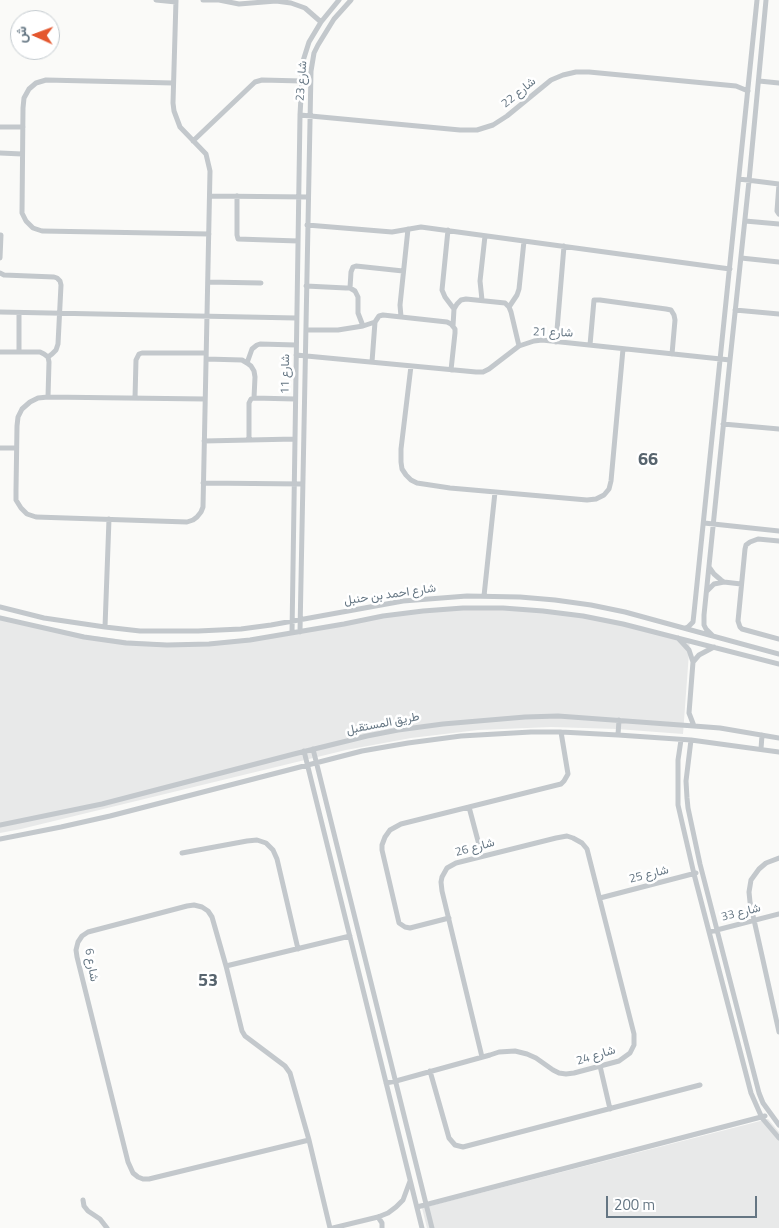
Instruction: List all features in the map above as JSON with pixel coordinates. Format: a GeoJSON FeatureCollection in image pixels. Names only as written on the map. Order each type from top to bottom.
{"type":"FeatureCollection","features":[{"type":"Feature","properties":{"kind":"street"},"geometry":{"type":"LineString","coordinates":[[156,0],[176,1],[173,83],[173,102],[176,119],[180,127],[206,154],[210,171],[203,507],[197,517],[187,522],[36,516],[27,514],[20,508],[16,500],[17,426],[22,408],[30,402],[38,398],[48,397],[205,399]]}},
{"type":"Feature","properties":{"kind":"street"},"geometry":{"type":"LineString","coordinates":[[203,0],[230,1],[239,4],[255,1],[299,3],[321,22]]}},
{"type":"Feature","properties":{"kind":"street","name":"شارع 23"},"geometry":{"type":"LineString","coordinates":[[300,115],[303,61],[309,42],[321,22],[339,0]]}},
{"type":"Feature","properties":{"kind":"street","name":"شارع 23"},"geometry":{"type":"LineString","coordinates":[[309,116],[311,72],[314,54],[334,19],[351,0]]}},
{"type":"Feature","properties":{"kind":"street"},"geometry":{"type":"LineString","coordinates":[[685,628],[693,622],[694,614],[757,0]]}},
{"type":"Feature","properties":{"kind":"street"},"geometry":{"type":"LineString","coordinates":[[712,636],[704,625],[704,615],[766,0]]}},
{"type":"Feature","properties":{"kind":"street"},"geometry":{"type":"LineString","coordinates":[[752,50],[762,50]]}},
{"type":"Feature","properties":{"kind":"street","name":"شارع 22"},"geometry":{"type":"LineString","coordinates":[[300,115],[477,130],[493,125],[507,116],[552,80],[576,72],[736,86],[748,91]]}},
{"type":"Feature","properties":{"kind":"street"},"geometry":{"type":"LineString","coordinates":[[173,83],[46,80],[36,83],[29,89],[24,98],[22,213],[26,222],[33,228],[42,231],[209,234]]}},
{"type":"Feature","properties":{"kind":"street"},"geometry":{"type":"LineString","coordinates":[[193,141],[255,82],[262,80],[302,81]]}},
{"type":"Feature","properties":{"kind":"street"},"geometry":{"type":"LineString","coordinates":[[759,81],[779,83]]}},
{"type":"Feature","properties":{"kind":"street","name":"شارع 11"},"geometry":{"type":"LineString","coordinates":[[292,633],[300,115]]}},
{"type":"Feature","properties":{"kind":"street","name":"شارع 11"},"geometry":{"type":"LineString","coordinates":[[300,632],[309,116]]}},
{"type":"Feature","properties":{"kind":"street"},"geometry":{"type":"LineString","coordinates":[[0,127],[23,127]]}},
{"type":"Feature","properties":{"kind":"street"},"geometry":{"type":"LineString","coordinates":[[0,153],[22,154]]}},
{"type":"Feature","properties":{"kind":"street"},"geometry":{"type":"LineString","coordinates":[[739,179],[779,184],[778,212]]}},
{"type":"Feature","properties":{"kind":"street"},"geometry":{"type":"LineString","coordinates":[[210,196],[308,197]]}},
{"type":"Feature","properties":{"kind":"street"},"geometry":{"type":"LineString","coordinates":[[237,196],[236,235],[238,239],[298,241]]}},
{"type":"Feature","properties":{"kind":"street"},"geometry":{"type":"LineString","coordinates":[[745,221],[779,224]]}},
{"type":"Feature","properties":{"kind":"street"},"geometry":{"type":"LineString","coordinates":[[307,225],[383,232],[421,227],[730,269]]}},
{"type":"Feature","properties":{"kind":"street"},"geometry":{"type":"LineString","coordinates":[[401,317],[400,306],[408,229]]}},
{"type":"Feature","properties":{"kind":"street"},"geometry":{"type":"LineString","coordinates":[[448,230],[442,290],[454,308]]}},
{"type":"Feature","properties":{"kind":"street"},"geometry":{"type":"LineString","coordinates":[[0,258],[1,235]]}},
{"type":"Feature","properties":{"kind":"street"},"geometry":{"type":"LineString","coordinates":[[482,300],[480,281],[485,236]]}},
{"type":"Feature","properties":{"kind":"street"},"geometry":{"type":"LineString","coordinates":[[509,307],[519,289],[524,241]]}},
{"type":"Feature","properties":{"kind":"street"},"geometry":{"type":"LineString","coordinates":[[556,342],[564,246]]}},
{"type":"Feature","properties":{"kind":"street"},"geometry":{"type":"LineString","coordinates":[[741,258],[779,262]]}},
{"type":"Feature","properties":{"kind":"street"},"geometry":{"type":"LineString","coordinates":[[350,288],[351,272],[356,266],[403,271]]}},
{"type":"Feature","properties":{"kind":"street"},"geometry":{"type":"LineString","coordinates":[[0,273],[4,275],[54,276],[57,278],[61,285],[58,344],[56,350],[48,357]]}},
{"type":"Feature","properties":{"kind":"street"},"geometry":{"type":"LineString","coordinates":[[208,282],[261,283]]}},
{"type":"Feature","properties":{"kind":"street"},"geometry":{"type":"LineString","coordinates":[[306,286],[350,288],[355,291],[358,297],[358,313],[363,326]]}},
{"type":"Feature","properties":{"kind":"street"},"geometry":{"type":"LineString","coordinates":[[451,370],[455,333],[453,326],[454,308],[461,300],[505,303],[509,307],[519,346]]}},
{"type":"Feature","properties":{"kind":"street"},"geometry":{"type":"LineString","coordinates":[[590,345],[594,300],[600,300],[671,310],[675,320],[672,354]]}},
{"type":"Feature","properties":{"kind":"street"},"geometry":{"type":"LineString","coordinates":[[736,310],[779,314]]}},
{"type":"Feature","properties":{"kind":"street"},"geometry":{"type":"LineString","coordinates":[[0,312],[296,318]]}},
{"type":"Feature","properties":{"kind":"street"},"geometry":{"type":"LineString","coordinates":[[19,352],[20,313]]}},
{"type":"Feature","properties":{"kind":"street"},"geometry":{"type":"LineString","coordinates":[[372,362],[375,322],[379,316],[447,322],[453,326]]}},
{"type":"Feature","properties":{"kind":"street"},"geometry":{"type":"LineString","coordinates":[[306,330],[338,330],[375,322]]}},
{"type":"Feature","properties":{"kind":"street","name":"شارع 21"},"geometry":{"type":"LineString","coordinates":[[296,354],[483,372],[519,346],[534,341],[730,360]]}},
{"type":"Feature","properties":{"kind":"street"},"geometry":{"type":"LineString","coordinates":[[247,362],[252,349],[257,345],[296,344]]}},
{"type":"Feature","properties":{"kind":"street"},"geometry":{"type":"LineString","coordinates":[[411,366],[401,462],[402,469],[411,480],[417,483],[450,488],[587,500],[596,499],[604,495],[609,489],[611,481],[623,349]]}},
{"type":"Feature","properties":{"kind":"street"},"geometry":{"type":"LineString","coordinates":[[0,352],[40,352],[48,357],[48,397]]}},
{"type":"Feature","properties":{"kind":"street"},"geometry":{"type":"LineString","coordinates":[[135,398],[136,360],[139,354],[206,356],[242,360],[247,362],[254,371],[254,398],[250,401],[249,440]]}},
{"type":"Feature","properties":{"kind":"street"},"geometry":{"type":"LineString","coordinates":[[254,398],[295,399]]}},
{"type":"Feature","properties":{"kind":"street"},"geometry":{"type":"LineString","coordinates":[[723,424],[779,429]]}},
{"type":"Feature","properties":{"kind":"street"},"geometry":{"type":"LineString","coordinates":[[204,441],[295,439]]}},
{"type":"Feature","properties":{"kind":"street"},"geometry":{"type":"LineString","coordinates":[[0,448],[16,448]]}},
{"type":"Feature","properties":{"kind":"street"},"geometry":{"type":"LineString","coordinates":[[203,483],[303,484]]}},
{"type":"Feature","properties":{"kind":"street"},"geometry":{"type":"LineString","coordinates":[[484,596],[495,492]]}},
{"type":"Feature","properties":{"kind":"street"},"geometry":{"type":"LineString","coordinates":[[105,628],[108,519]]}},
{"type":"Feature","properties":{"kind":"street"},"geometry":{"type":"LineString","coordinates":[[704,522],[779,531]]}},
{"type":"Feature","properties":{"kind":"street"},"geometry":{"type":"LineString","coordinates":[[779,542],[758,539],[746,545],[744,549],[738,621],[740,627],[745,630],[779,639]]}},
{"type":"Feature","properties":{"kind":"street"},"geometry":{"type":"LineString","coordinates":[[709,566],[717,577],[724,582]]}},
{"type":"Feature","properties":{"kind":"street"},"geometry":{"type":"LineString","coordinates":[[707,592],[714,584],[724,582],[741,584]]}},
{"type":"Feature","properties":{"kind":"street","name":"شارع احمد بن حنبل"},"geometry":{"type":"LineString","coordinates":[[0,607],[44,618],[105,628],[148,631],[198,631],[241,629],[292,622],[404,601],[484,596],[520,597],[591,605],[625,612],[779,654]]}},
{"type":"Feature","properties":{"kind":"street"},"geometry":{"type":"LineString","coordinates":[[292,601],[300,601]]}},
{"type":"Feature","properties":{"kind":"street","name":"شارع احمد بن حنبل"},"geometry":{"type":"LineString","coordinates":[[0,618],[84,637],[126,643],[167,645],[209,644],[250,640],[383,616],[423,611],[503,608],[583,616],[623,624],[779,664]]}},
{"type":"Feature","properties":{"kind":"street"},"geometry":{"type":"LineString","coordinates":[[623,624],[625,612]]}},
{"type":"Feature","properties":{"kind":"street"},"geometry":{"type":"LineString","coordinates":[[694,614],[704,615]]}},
{"type":"Feature","properties":{"kind":"street"},"geometry":{"type":"LineString","coordinates":[[678,638],[689,650],[693,662],[689,713],[694,726]]}},
{"type":"Feature","properties":{"kind":"street"},"geometry":{"type":"LineString","coordinates":[[693,662],[699,655],[714,647]]}},
{"type":"Feature","properties":{"kind":"street"},"geometry":{"type":"LineString","coordinates":[[681,725],[689,713]]}},
{"type":"Feature","properties":{"kind":"street","name":"طريق المستقبل"},"geometry":{"type":"LineString","coordinates":[[0,825],[102,804],[304,751],[398,730],[488,720],[558,716],[694,726],[779,738]]}},
{"type":"Feature","properties":{"kind":"street"},"geometry":{"type":"LineString","coordinates":[[618,735],[619,720]]}},
{"type":"Feature","properties":{"kind":"street"},"geometry":{"type":"LineString","coordinates":[[449,918],[410,928],[400,925],[382,845],[387,834],[397,826],[556,786],[564,781],[568,774],[560,732]]}},
{"type":"Feature","properties":{"kind":"street","name":"طريق المستقبل"},"geometry":{"type":"LineString","coordinates":[[0,839],[110,816],[362,751],[436,739],[488,734],[560,732],[691,740],[779,752]]}},
{"type":"Feature","properties":{"kind":"street"},"geometry":{"type":"LineString","coordinates":[[761,749],[762,735]]}},
{"type":"Feature","properties":{"kind":"street"},"geometry":{"type":"LineString","coordinates":[[681,740],[678,760],[678,805],[708,932],[754,1101],[762,1118],[779,1138]]}},
{"type":"Feature","properties":{"kind":"street"},"geometry":{"type":"LineString","coordinates":[[691,740],[686,781],[687,798],[702,872],[759,1093],[763,1103],[779,1125]]}},
{"type":"Feature","properties":{"kind":"street"},"geometry":{"type":"LineString","coordinates":[[313,749],[432,1228]]}},
{"type":"Feature","properties":{"kind":"street"},"geometry":{"type":"LineString","coordinates":[[304,751],[422,1228]]}},
{"type":"Feature","properties":{"kind":"street"},"geometry":{"type":"LineString","coordinates":[[469,807],[482,856]]}},
{"type":"Feature","properties":{"kind":"street","name":"شارع 26"},"geometry":{"type":"LineString","coordinates":[[482,1057],[441,887],[444,872],[456,863],[567,836],[582,843],[587,849],[600,898]]}},
{"type":"Feature","properties":{"kind":"street"},"geometry":{"type":"LineString","coordinates":[[182,853],[247,841],[257,840],[266,843],[273,850],[277,859],[298,949]]}},
{"type":"Feature","properties":{"kind":"street"},"geometry":{"type":"LineString","coordinates":[[779,858],[762,866],[751,880],[749,888],[749,897],[778,1020],[779,1032]]}},
{"type":"Feature","properties":{"kind":"street","name":"شارع 25"},"geometry":{"type":"LineString","coordinates":[[600,898],[702,872]]}},
{"type":"Feature","properties":{"kind":"street","name":"شارع 24"},"geometry":{"type":"LineString","coordinates":[[386,1083],[499,1052],[518,1052],[536,1058],[552,1070],[566,1074],[619,1061],[624,1058],[632,1049],[634,1038],[600,898]]}},
{"type":"Feature","properties":{"kind":"street","name":"شارع 6"},"geometry":{"type":"LineString","coordinates":[[308,1140],[149,1179],[143,1179],[133,1173],[130,1168],[77,957],[76,950],[82,936],[88,932],[187,906],[202,906],[208,911],[212,917],[226,966],[242,1031],[245,1036],[288,1069],[308,1140],[331,1228]]}},
{"type":"Feature","properties":{"kind":"street","name":"شارع 33"},"geometry":{"type":"LineString","coordinates":[[708,932],[779,914]]}},
{"type":"Feature","properties":{"kind":"street"},"geometry":{"type":"LineString","coordinates":[[226,966],[350,936]]}},
{"type":"Feature","properties":{"kind":"street"},"geometry":{"type":"LineString","coordinates":[[354,952],[363,950]]}},
{"type":"Feature","properties":{"kind":"street"},"geometry":{"type":"LineString","coordinates":[[600,1066],[610,1109]]}},
{"type":"Feature","properties":{"kind":"street"},"geometry":{"type":"LineString","coordinates":[[430,1071],[449,1138],[451,1142],[459,1146],[469,1146],[700,1085]]}},
{"type":"Feature","properties":{"kind":"street"},"geometry":{"type":"LineString","coordinates":[[417,1207],[762,1118],[770,1114]]}},
{"type":"Feature","properties":{"kind":"street"},"geometry":{"type":"LineString","coordinates":[[331,1228],[388,1213],[403,1200],[410,1181]]}},
{"type":"Feature","properties":{"kind":"street"},"geometry":{"type":"LineString","coordinates":[[83,1200],[84,1206],[88,1211],[100,1219],[107,1228]]}},
{"type":"Feature","properties":{"kind":"street"},"geometry":{"type":"LineString","coordinates":[[378,1217],[382,1223],[382,1228]]}},
{"type":"Feature","properties":{"kind":"shaded area"},"geometry":{"type":"Polygon","coordinates":[[[423,609],[544,609],[690,639],[683,734],[551,727],[478,730],[411,738],[346,750],[0,833],[0,618],[85,635],[167,643],[251,638],[423,609]]]}},
{"type":"Feature","properties":{"kind":"shaded area"},"geometry":{"type":"Polygon","coordinates":[[[768,1119],[779,1132],[779,1228],[427,1228],[422,1208],[768,1119]]]}},
{"type":"Feature","properties":{"kind":"district","name":"66"},"geometry":{"type":"Point","coordinates":[648,461]}},
{"type":"Feature","properties":{"kind":"district","name":"53"},"geometry":{"type":"Point","coordinates":[208,982]}}]}
